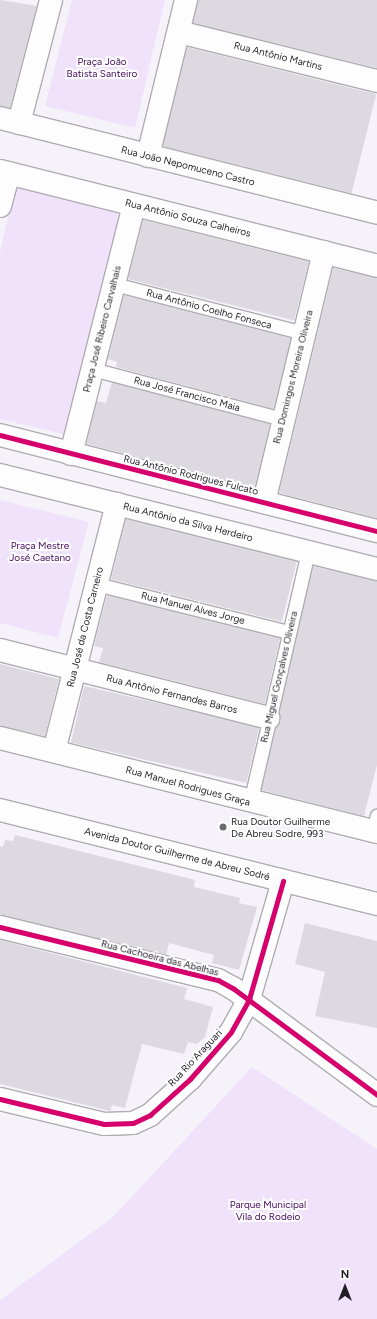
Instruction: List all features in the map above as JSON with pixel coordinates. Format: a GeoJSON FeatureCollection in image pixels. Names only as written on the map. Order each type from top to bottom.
{"type":"FeatureCollection","features":[{"type":"Feature","properties":{"kind":"street"},"geometry":{"type":"LineString","coordinates":[[10,120],[49,0]]}},
{"type":"Feature","properties":{"kind":"street"},"geometry":{"type":"LineString","coordinates":[[148,156],[186,0]]}},
{"type":"Feature","properties":{"kind":"street","name":"Rua Antônio Martins"},"geometry":{"type":"LineString","coordinates":[[179,32],[377,81]]}},
{"type":"Feature","properties":{"kind":"street","name":"Rua João Nepomuceno Castro"},"geometry":{"type":"LineString","coordinates":[[10,120],[377,213]]}},
{"type":"Feature","properties":{"kind":"street"},"geometry":{"type":"LineString","coordinates":[[0,206],[5,172]]}},
{"type":"Feature","properties":{"kind":"street","name":"Rua Antônio Souza Calheiros"},"geometry":{"type":"LineString","coordinates":[[5,172],[377,266]]}},
{"type":"Feature","properties":{"kind":"street","name":"Praça José Ribeiro Carvalhais"},"geometry":{"type":"LineString","coordinates":[[72,454],[134,205]]}},
{"type":"Feature","properties":{"kind":"street","name":"Rua Domingos Moreira Oliveira"},"geometry":{"type":"LineString","coordinates":[[264,502],[282,420],[324,252]]}},
{"type":"Feature","properties":{"kind":"street","name":"Rua Antônio Rodrigues Fulcato"},"geometry":{"type":"LineString","coordinates":[[0,435],[377,531]]}},
{"type":"Feature","properties":{"kind":"street","name":"Rua Antônio da Silva Herdeiro"},"geometry":{"type":"LineString","coordinates":[[0,475],[377,569]]}},
{"type":"Feature","properties":{"kind":"street","name":"Rua José da Costa Carneiro"},"geometry":{"type":"LineString","coordinates":[[54,751],[117,504]]}},
{"type":"Feature","properties":{"kind":"street"},"geometry":{"type":"LineString","coordinates":[[0,650],[75,669]]}},
{"type":"Feature","properties":{"kind":"street","name":"Rua Antônio Fernandes Barros"},"geometry":{"type":"LineString","coordinates":[[75,669],[269,718]]}},
{"type":"Feature","properties":{"kind":"street","name":"Rua Manuel Rodrigues Graça"},"geometry":{"type":"LineString","coordinates":[[0,738],[250,802],[376,826]]}},
{"type":"Feature","properties":{"kind":"street","name":"Avenida Doutor Guilherme de Abreu Sodré"},"geometry":{"type":"LineString","coordinates":[[0,810],[377,904]]}},
{"type":"Feature","properties":{"kind":"street","name":"Rua Rio Araguari"},"geometry":{"type":"LineString","coordinates":[[0,1099],[104,1124],[133,1123],[150,1115],[190,1079],[231,1032],[249,999],[283,880]]}},
{"type":"Feature","properties":{"kind":"street","name":"Rua Cachoeira das Abelhas"},"geometry":{"type":"LineString","coordinates":[[0,927],[198,974],[234,989],[377,1095]]}},
{"type":"Feature","properties":{"kind":"lane","name":"Rua Antônio Coelho Fonseca"},"geometry":{"type":"LineString","coordinates":[[114,284],[304,333]]}},
{"type":"Feature","properties":{"kind":"lane","name":"Rua José Francisco Maia"},"geometry":{"type":"LineString","coordinates":[[92,369],[282,420]]}},
{"type":"Feature","properties":{"kind":"lane","name":"Rua Miguel Gonçalves Oliveira"},"geometry":{"type":"LineString","coordinates":[[250,802],[308,552]]}},
{"type":"Feature","properties":{"kind":"lane","name":"Rua Manuel Alves Jorge"},"geometry":{"type":"LineString","coordinates":[[96,584],[289,632]]}},
{"type":"Feature","properties":{"kind":"green space","name":"Praça João Batista Santeiro"},"geometry":{"type":"Polygon","coordinates":[[[72,0],[165,0],[135,128],[45,106],[72,0]]]}},
{"type":"Feature","properties":{"kind":"green space"},"geometry":{"type":"Polygon","coordinates":[[[16,185],[122,210],[67,435],[0,419],[0,251],[16,185]]]}},
{"type":"Feature","properties":{"kind":"green space","name":"Praça Mestre José Caetano"},"geometry":{"type":"Polygon","coordinates":[[[0,500],[89,522],[58,638],[0,623],[0,500]]]}},
{"type":"Feature","properties":{"kind":"green space","name":"Parque Municipal Vila do Rodeio"},"geometry":{"type":"Polygon","coordinates":[[[252,1067],[377,1149],[377,1319],[0,1319],[0,1300],[113,1217],[252,1067]]]}},
{"type":"Feature","properties":{"kind":"building"},"geometry":{"type":"Polygon","coordinates":[[[0,0],[37,6],[10,108],[0,106],[0,0]]]}},
{"type":"Feature","properties":{"kind":"building"},"geometry":{"type":"Polygon","coordinates":[[[198,0],[377,0],[377,68],[193,23],[198,0]]]}},
{"type":"Feature","properties":{"kind":"building"},"geometry":{"type":"Polygon","coordinates":[[[187,47],[376,94],[352,193],[162,146],[187,47]]]}},
{"type":"Feature","properties":{"kind":"building"},"geometry":{"type":"Polygon","coordinates":[[[143,220],[309,261],[294,321],[128,279],[143,220]]]}},
{"type":"Feature","properties":{"kind":"building"},"geometry":{"type":"Polygon","coordinates":[[[333,268],[377,278],[377,518],[279,493],[333,268]]]}},
{"type":"Feature","properties":{"kind":"building"},"geometry":{"type":"Polygon","coordinates":[[[124,295],[291,338],[274,409],[116,367],[117,362],[108,359],[124,295]]]}},
{"type":"Feature","properties":{"kind":"building"},"geometry":{"type":"Polygon","coordinates":[[[112,382],[270,424],[255,487],[86,444],[97,401],[106,403],[112,382]]]}},
{"type":"Feature","properties":{"kind":"building"},"geometry":{"type":"Polygon","coordinates":[[[126,519],[297,562],[282,622],[111,579],[126,519]]]}},
{"type":"Feature","properties":{"kind":"building"},"geometry":{"type":"Polygon","coordinates":[[[313,566],[377,581],[377,765],[364,816],[261,790],[275,728],[281,721],[279,712],[313,566]]]}},
{"type":"Feature","properties":{"kind":"building"},"geometry":{"type":"Polygon","coordinates":[[[107,595],[280,638],[265,704],[99,662],[103,648],[94,646],[107,595]]]}},
{"type":"Feature","properties":{"kind":"building"},"geometry":{"type":"Polygon","coordinates":[[[0,664],[59,679],[45,736],[0,726],[0,664]]]}},
{"type":"Feature","properties":{"kind":"building"},"geometry":{"type":"Polygon","coordinates":[[[84,686],[259,726],[246,783],[71,743],[84,686]]]}},
{"type":"Feature","properties":{"kind":"building"},"geometry":{"type":"Polygon","coordinates":[[[15,835],[195,880],[194,887],[240,898],[239,903],[257,907],[239,970],[212,963],[214,955],[169,943],[166,955],[0,915],[0,846],[3,847],[5,840],[13,841],[15,835]]]}},
{"type":"Feature","properties":{"kind":"building"},"geometry":{"type":"Polygon","coordinates":[[[305,923],[377,941],[377,1028],[315,1016],[325,972],[295,964],[305,923]]]}},
{"type":"Feature","properties":{"kind":"building"},"geometry":{"type":"Polygon","coordinates":[[[0,940],[187,988],[184,999],[213,1007],[205,1037],[197,1044],[188,1042],[184,1054],[142,1044],[125,1108],[112,1105],[110,1111],[0,1084],[0,940]]]}},
{"type":"Feature","properties":{"kind":"cycle path"},"geometry":{"type":"LineString","coordinates":[[0,435],[377,531]]}},
{"type":"Feature","properties":{"kind":"cycle path"},"geometry":{"type":"LineString","coordinates":[[0,1099],[104,1124],[133,1123],[150,1115],[190,1079],[231,1032],[249,999],[283,881]]}},
{"type":"Feature","properties":{"kind":"cycle path"},"geometry":{"type":"LineString","coordinates":[[0,927],[218,980],[234,989],[377,1095]]}},
{"type":"Feature","properties":{"kind":"place","name":"Rua Doutor Guilherme De Abreu Sodre, 993"},"geometry":{"type":"Point","coordinates":[223,827]}}]}
